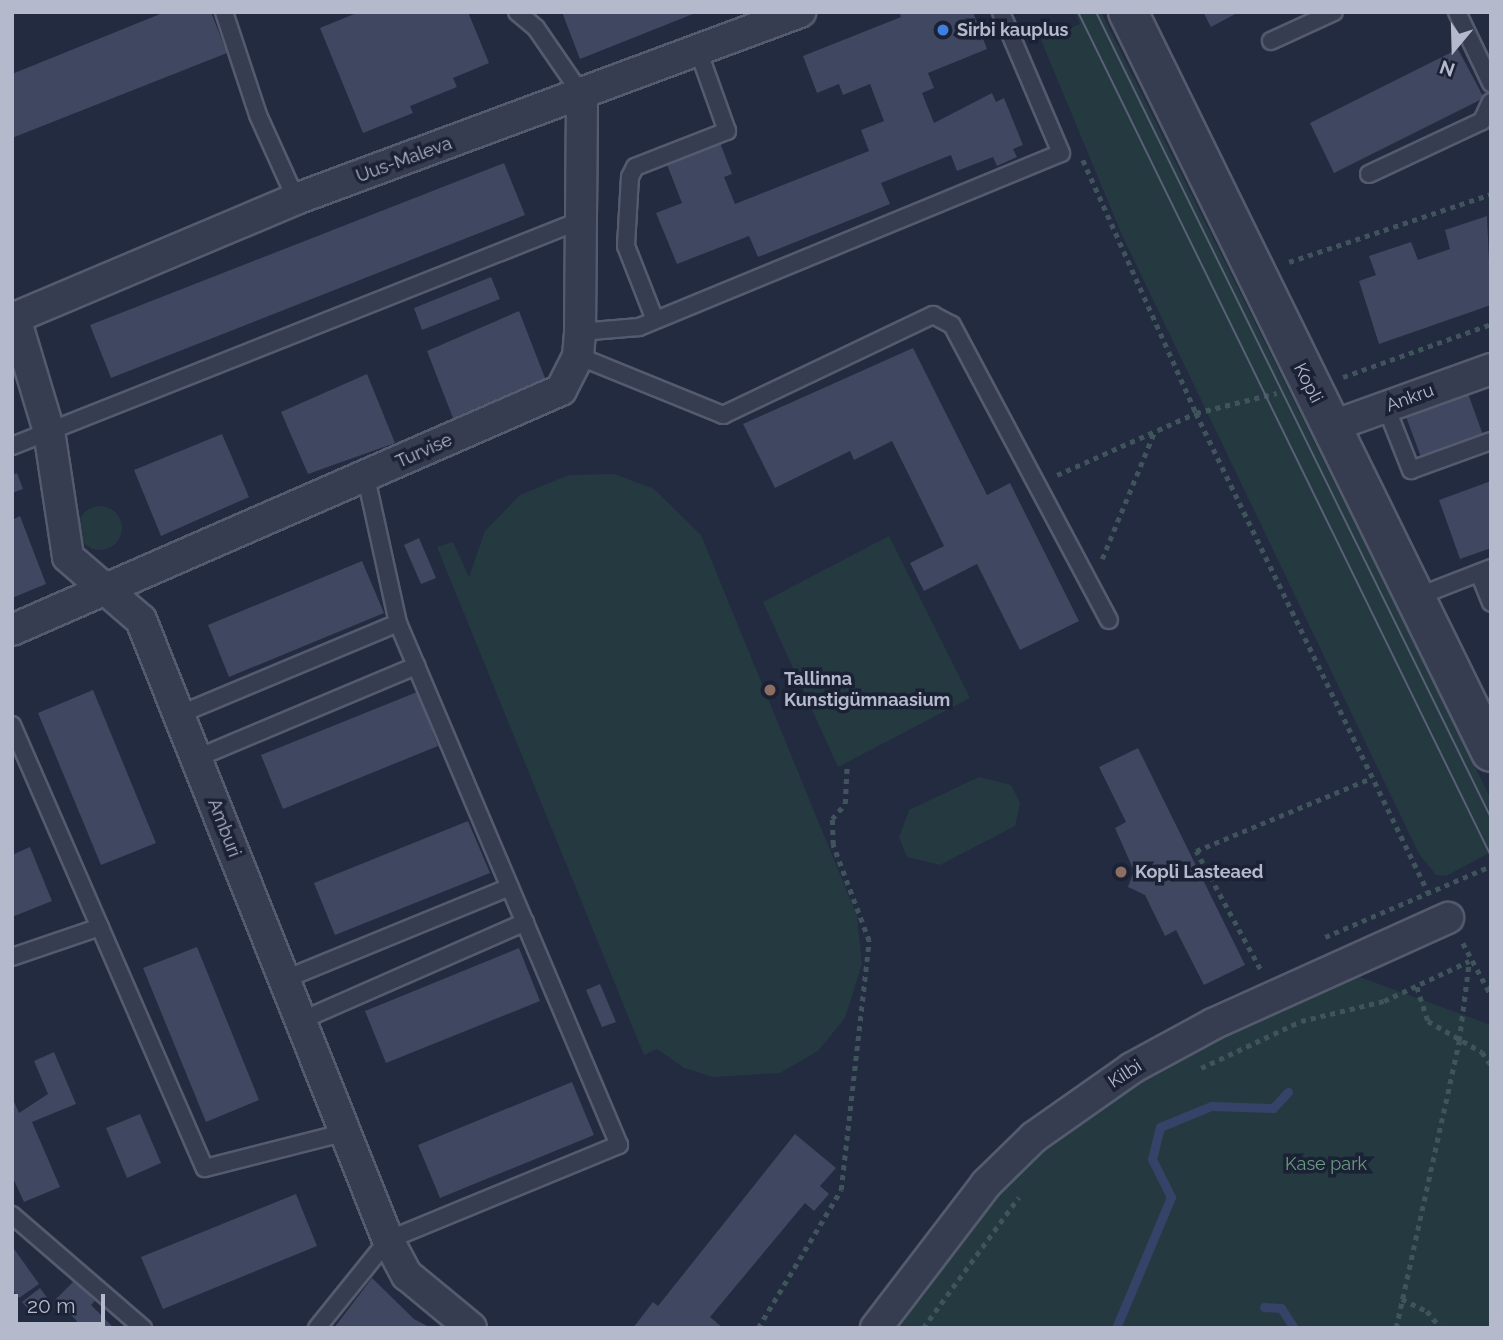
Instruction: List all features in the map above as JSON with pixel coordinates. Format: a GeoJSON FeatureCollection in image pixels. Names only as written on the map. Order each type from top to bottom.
{"type":"FeatureCollection","features":[{"type":"Feature","properties":{"kind":"street","name":"Uus-Maleva"},"geometry":{"type":"LineString","coordinates":[[14,319],[296,199],[699,53],[800,12]]}},
{"type":"Feature","properties":{"kind":"street","name":"Kopli"},"geometry":{"type":"LineString","coordinates":[[1128,12],[1321,380],[1330,428],[1491,752]]}},
{"type":"Feature","properties":{"kind":"street","name":"Turvise"},"geometry":{"type":"LineString","coordinates":[[12,630],[110,591],[561,390],[579,344],[584,219],[582,95]]}},
{"type":"Feature","properties":{"kind":"street","name":"Amburi"},"geometry":{"type":"LineString","coordinates":[[14,319],[49,431],[68,557],[141,620],[342,1133],[388,1240],[407,1275],[471,1328]]}},
{"type":"Feature","properties":{"kind":"street","name":"Ankru"},"geometry":{"type":"LineString","coordinates":[[1330,428],[1491,369]]}},
{"type":"Feature","properties":{"kind":"street","name":"Kilbi"},"geometry":{"type":"LineString","coordinates":[[876,1328],[926,1271],[986,1184],[1034,1137],[1132,1068],[1213,1024],[1448,918]]}},
{"type":"Feature","properties":{"kind":"lane"},"geometry":{"type":"LineString","coordinates":[[224,12],[258,115],[296,199]]}},
{"type":"Feature","properties":{"kind":"lane"},"geometry":{"type":"LineString","coordinates":[[517,12],[536,28],[582,95]]}},
{"type":"Feature","properties":{"kind":"lane"},"geometry":{"type":"LineString","coordinates":[[579,344],[639,327],[1061,153],[1000,12]]}},
{"type":"Feature","properties":{"kind":"lane"},"geometry":{"type":"LineString","coordinates":[[1271,41],[1334,12]]}},
{"type":"Feature","properties":{"kind":"lane"},"geometry":{"type":"LineString","coordinates":[[1457,12],[1489,72]]}},
{"type":"Feature","properties":{"kind":"lane"},"geometry":{"type":"LineString","coordinates":[[654,320],[626,246],[630,177],[635,167],[727,131],[699,53]]}},
{"type":"Feature","properties":{"kind":"lane"},"geometry":{"type":"LineString","coordinates":[[1369,174],[1482,121],[1491,102]]}},
{"type":"Feature","properties":{"kind":"lane"},"geometry":{"type":"LineString","coordinates":[[12,446],[584,219]]}},
{"type":"Feature","properties":{"kind":"lane"},"geometry":{"type":"LineString","coordinates":[[579,344],[723,415],[933,316],[952,325],[969,347],[1109,620]]}},
{"type":"Feature","properties":{"kind":"lane"},"geometry":{"type":"LineString","coordinates":[[1386,407],[1411,470],[1491,441]]}},
{"type":"Feature","properties":{"kind":"lane"},"geometry":{"type":"LineString","coordinates":[[317,1328],[388,1240],[619,1145],[398,623],[366,477]]}},
{"type":"Feature","properties":{"kind":"lane"},"geometry":{"type":"LineString","coordinates":[[1414,598],[1485,570],[1491,603]]}},
{"type":"Feature","properties":{"kind":"lane"},"geometry":{"type":"LineString","coordinates":[[178,715],[398,623]]}},
{"type":"Feature","properties":{"kind":"lane"},"geometry":{"type":"LineString","coordinates":[[197,758],[416,666]]}},
{"type":"Feature","properties":{"kind":"lane"},"geometry":{"type":"LineString","coordinates":[[12,725],[205,1168],[342,1133]]}},
{"type":"Feature","properties":{"kind":"lane"},"geometry":{"type":"LineString","coordinates":[[284,980],[510,887]]}},
{"type":"Feature","properties":{"kind":"lane"},"geometry":{"type":"LineString","coordinates":[[300,1021],[525,922]]}},
{"type":"Feature","properties":{"kind":"lane"},"geometry":{"type":"LineString","coordinates":[[12,957],[100,927]]}},
{"type":"Feature","properties":{"kind":"lane"},"geometry":{"type":"LineString","coordinates":[[12,1215],[143,1328]]}},
{"type":"Feature","properties":{"kind":"path"},"geometry":{"type":"LineString","coordinates":[[1078,149],[1196,413],[1425,890]]}},
{"type":"Feature","properties":{"kind":"path"},"geometry":{"type":"LineString","coordinates":[[1278,266],[1491,194]]}},
{"type":"Feature","properties":{"kind":"path"},"geometry":{"type":"LineString","coordinates":[[1040,482],[1196,413],[1267,397],[1491,324]]}},
{"type":"Feature","properties":{"kind":"path"},"geometry":{"type":"LineString","coordinates":[[1080,567],[1108,556],[1154,432]]}},
{"type":"Feature","properties":{"kind":"path"},"geometry":{"type":"LineString","coordinates":[[758,1328],[841,1190],[869,941],[833,845],[832,819],[845,804],[847,764]]}},
{"type":"Feature","properties":{"kind":"path"},"geometry":{"type":"LineString","coordinates":[[1271,964],[1259,969],[1196,851],[1371,778]]}},
{"type":"Feature","properties":{"kind":"path"},"geometry":{"type":"LineString","coordinates":[[1319,940],[1425,890],[1491,866]]}},
{"type":"Feature","properties":{"kind":"path"},"geometry":{"type":"LineString","coordinates":[[1448,918],[1469,961],[1491,995]]}},
{"type":"Feature","properties":{"kind":"path"},"geometry":{"type":"LineString","coordinates":[[1190,1070],[1301,1021],[1417,987],[1469,961]]}},
{"type":"Feature","properties":{"kind":"path"},"geometry":{"type":"LineString","coordinates":[[1395,1328],[1459,1041],[1469,961]]}},
{"type":"Feature","properties":{"kind":"path"},"geometry":{"type":"LineString","coordinates":[[1417,987],[1428,1021],[1482,1052],[1491,1065]]}},
{"type":"Feature","properties":{"kind":"path"},"geometry":{"type":"LineString","coordinates":[[923,1328],[1025,1191]]}},
{"type":"Feature","properties":{"kind":"path"},"geometry":{"type":"LineString","coordinates":[[1402,1299],[1427,1311],[1441,1328]]}},
{"type":"Feature","properties":{"kind":"green space"},"geometry":{"type":"Polygon","coordinates":[[[1075,12],[1101,12],[1491,799],[1491,852],[1446,876],[1436,875],[1419,854],[1122,235],[1041,40],[1080,24],[1075,12]]]}},
{"type":"Feature","properties":{"kind":"green space"},"geometry":{"type":"Polygon","coordinates":[[[614,474],[654,489],[701,535],[857,916],[862,964],[845,1018],[818,1051],[780,1073],[713,1077],[684,1068],[657,1049],[644,1055],[437,547],[453,542],[469,577],[485,531],[520,495],[569,475],[614,474]]]}},
{"type":"Feature","properties":{"kind":"green space"},"geometry":{"type":"Polygon","coordinates":[[[100,506],[115,513],[122,528],[115,543],[100,550],[85,543],[78,528],[85,513],[100,506]]]}},
{"type":"Feature","properties":{"kind":"green space"},"geometry":{"type":"Polygon","coordinates":[[[889,536],[970,698],[838,767],[763,602],[889,536]]]}},
{"type":"Feature","properties":{"kind":"green space"},"geometry":{"type":"Polygon","coordinates":[[[979,777],[1011,785],[1020,803],[1015,826],[940,865],[907,857],[899,837],[909,810],[979,777]]]}},
{"type":"Feature","properties":{"kind":"green space","name":"Kase park"},"geometry":{"type":"Polygon","coordinates":[[[1357,976],[1491,1025],[1491,1328],[893,1328],[1028,1159],[1200,1038],[1357,976]]]}},
{"type":"Feature","properties":{"kind":"building"},"geometry":{"type":"Polygon","coordinates":[[[165,12],[211,12],[227,53],[12,138],[12,74],[165,12]]]}},
{"type":"Feature","properties":{"kind":"building"},"geometry":{"type":"Polygon","coordinates":[[[359,12],[468,12],[489,63],[453,78],[457,87],[410,106],[413,113],[363,133],[320,28],[359,12]]]}},
{"type":"Feature","properties":{"kind":"building"},"geometry":{"type":"Polygon","coordinates":[[[562,12],[698,12],[580,59],[562,12]]]}},
{"type":"Feature","properties":{"kind":"building"},"geometry":{"type":"Polygon","coordinates":[[[899,12],[973,12],[987,49],[928,73],[934,88],[922,93],[934,123],[992,93],[996,102],[1004,98],[1023,145],[1013,149],[1017,157],[997,166],[993,157],[957,171],[951,155],[881,183],[890,204],[758,257],[749,236],[677,264],[656,213],[682,203],[666,162],[719,140],[732,174],[724,177],[735,204],[869,151],[861,130],[884,121],[870,84],[843,95],[839,84],[817,93],[803,56],[901,17],[899,12]]]}},
{"type":"Feature","properties":{"kind":"building"},"geometry":{"type":"Polygon","coordinates":[[[1203,12],[1239,12],[1211,27],[1203,12]]]}},
{"type":"Feature","properties":{"kind":"building"},"geometry":{"type":"Polygon","coordinates":[[[1458,49],[1484,98],[1334,173],[1310,123],[1458,49]]]}},
{"type":"Feature","properties":{"kind":"building"},"geometry":{"type":"Polygon","coordinates":[[[504,163],[525,215],[111,378],[90,325],[504,163]]]}},
{"type":"Feature","properties":{"kind":"building"},"geometry":{"type":"Polygon","coordinates":[[[1487,216],[1491,305],[1379,344],[1359,281],[1376,275],[1369,256],[1411,242],[1418,260],[1450,249],[1445,230],[1487,216]]]}},
{"type":"Feature","properties":{"kind":"building"},"geometry":{"type":"Polygon","coordinates":[[[491,277],[500,299],[422,330],[414,308],[491,277]]]}},
{"type":"Feature","properties":{"kind":"building"},"geometry":{"type":"Polygon","coordinates":[[[519,311],[545,378],[453,418],[427,351],[519,311]]]}},
{"type":"Feature","properties":{"kind":"building"},"geometry":{"type":"Polygon","coordinates":[[[913,348],[987,495],[1010,483],[1079,621],[1020,650],[977,564],[924,591],[910,563],[944,546],[892,441],[854,460],[850,451],[775,488],[743,424],[913,348]]]}},
{"type":"Feature","properties":{"kind":"building"},"geometry":{"type":"Polygon","coordinates":[[[367,374],[395,443],[308,474],[281,412],[367,374]]]}},
{"type":"Feature","properties":{"kind":"building"},"geometry":{"type":"Polygon","coordinates":[[[1467,391],[1483,435],[1421,457],[1405,414],[1467,391]]]}},
{"type":"Feature","properties":{"kind":"building"},"geometry":{"type":"Polygon","coordinates":[[[222,434],[249,497],[161,536],[134,470],[222,434]]]}},
{"type":"Feature","properties":{"kind":"building"},"geometry":{"type":"Polygon","coordinates":[[[17,473],[23,489],[12,493],[12,475],[17,473]]]}},
{"type":"Feature","properties":{"kind":"building"},"geometry":{"type":"Polygon","coordinates":[[[1491,481],[1491,548],[1460,559],[1439,500],[1491,481]]]}},
{"type":"Feature","properties":{"kind":"building"},"geometry":{"type":"Polygon","coordinates":[[[20,516],[46,584],[12,598],[12,520],[20,516]]]}},
{"type":"Feature","properties":{"kind":"building"},"geometry":{"type":"Polygon","coordinates":[[[419,538],[436,578],[421,584],[404,545],[419,538]]]}},
{"type":"Feature","properties":{"kind":"building"},"geometry":{"type":"Polygon","coordinates":[[[362,561],[384,613],[229,677],[208,625],[362,561]]]}},
{"type":"Feature","properties":{"kind":"building"},"geometry":{"type":"Polygon","coordinates":[[[93,690],[156,843],[101,865],[38,713],[93,690]]]}},
{"type":"Feature","properties":{"kind":"building"},"geometry":{"type":"Polygon","coordinates":[[[417,692],[438,746],[283,809],[261,755],[417,692]]]}},
{"type":"Feature","properties":{"kind":"building"},"geometry":{"type":"Polygon","coordinates":[[[1138,748],[1245,965],[1204,985],[1176,930],[1165,936],[1145,895],[1128,887],[1134,871],[1115,828],[1126,822],[1099,767],[1138,748]]]}},
{"type":"Feature","properties":{"kind":"building"},"geometry":{"type":"Polygon","coordinates":[[[468,821],[490,873],[335,935],[314,883],[468,821]]]}},
{"type":"Feature","properties":{"kind":"building"},"geometry":{"type":"Polygon","coordinates":[[[30,847],[52,901],[12,917],[12,855],[30,847]]]}},
{"type":"Feature","properties":{"kind":"building"},"geometry":{"type":"Polygon","coordinates":[[[197,947],[259,1100],[206,1122],[143,968],[197,947]]]}},
{"type":"Feature","properties":{"kind":"building"},"geometry":{"type":"Polygon","coordinates":[[[519,948],[540,1001],[386,1063],[365,1011],[519,948]]]}},
{"type":"Feature","properties":{"kind":"building"},"geometry":{"type":"Polygon","coordinates":[[[600,984],[616,1022],[602,1027],[586,990],[600,984]]]}},
{"type":"Feature","properties":{"kind":"building"},"geometry":{"type":"Polygon","coordinates":[[[54,1052],[76,1104],[32,1122],[60,1187],[24,1202],[12,1176],[12,1097],[19,1113],[48,1094],[34,1061],[54,1052]]]}},
{"type":"Feature","properties":{"kind":"building"},"geometry":{"type":"Polygon","coordinates":[[[572,1082],[594,1135],[440,1198],[418,1145],[572,1082]]]}},
{"type":"Feature","properties":{"kind":"building"},"geometry":{"type":"Polygon","coordinates":[[[140,1114],[161,1163],[127,1178],[106,1128],[140,1114]]]}},
{"type":"Feature","properties":{"kind":"building"},"geometry":{"type":"Polygon","coordinates":[[[795,1134],[836,1168],[820,1186],[829,1194],[814,1211],[805,1203],[710,1317],[723,1328],[633,1328],[653,1302],[658,1306],[795,1134]]]}},
{"type":"Feature","properties":{"kind":"building"},"geometry":{"type":"Polygon","coordinates":[[[296,1194],[317,1246],[163,1309],[141,1257],[296,1194]]]}},
{"type":"Feature","properties":{"kind":"building"},"geometry":{"type":"Polygon","coordinates":[[[12,1246],[39,1284],[19,1298],[12,1289],[12,1246]]]}},
{"type":"Feature","properties":{"kind":"building"},"geometry":{"type":"Polygon","coordinates":[[[372,1278],[414,1319],[431,1328],[334,1328],[372,1278]]]}},
{"type":"Feature","properties":{"kind":"building"},"geometry":{"type":"Polygon","coordinates":[[[74,1281],[95,1301],[91,1305],[114,1328],[71,1328],[77,1321],[55,1300],[74,1281]]]}},
{"type":"Feature","properties":{"kind":"building"},"geometry":{"type":"Polygon","coordinates":[[[40,1288],[48,1299],[31,1312],[22,1302],[40,1288]]]}},
{"type":"Feature","properties":{"kind":"waterway"},"geometry":{"type":"LineString","coordinates":[[1116,1328],[1171,1197],[1152,1159],[1160,1127],[1211,1106],[1273,1108],[1288,1092]]}},
{"type":"Feature","properties":{"kind":"waterway"},"geometry":{"type":"LineString","coordinates":[[1264,1307],[1281,1308],[1294,1328]]}},
{"type":"Feature","properties":{"kind":"tram line"},"geometry":{"type":"LineString","coordinates":[[1078,12],[1491,856]]}},
{"type":"Feature","properties":{"kind":"tram line"},"geometry":{"type":"LineString","coordinates":[[1096,12],[1491,818]]}},
{"type":"Feature","properties":{"kind":"place","name":"Sirbi kauplus"},"geometry":{"type":"Point","coordinates":[943,30]}},
{"type":"Feature","properties":{"kind":"place","name":"Tallinna Kunstigümnaasium"},"geometry":{"type":"Point","coordinates":[770,690]}},
{"type":"Feature","properties":{"kind":"place","name":"Kopli Lasteaed"},"geometry":{"type":"Point","coordinates":[1121,872]}}]}
